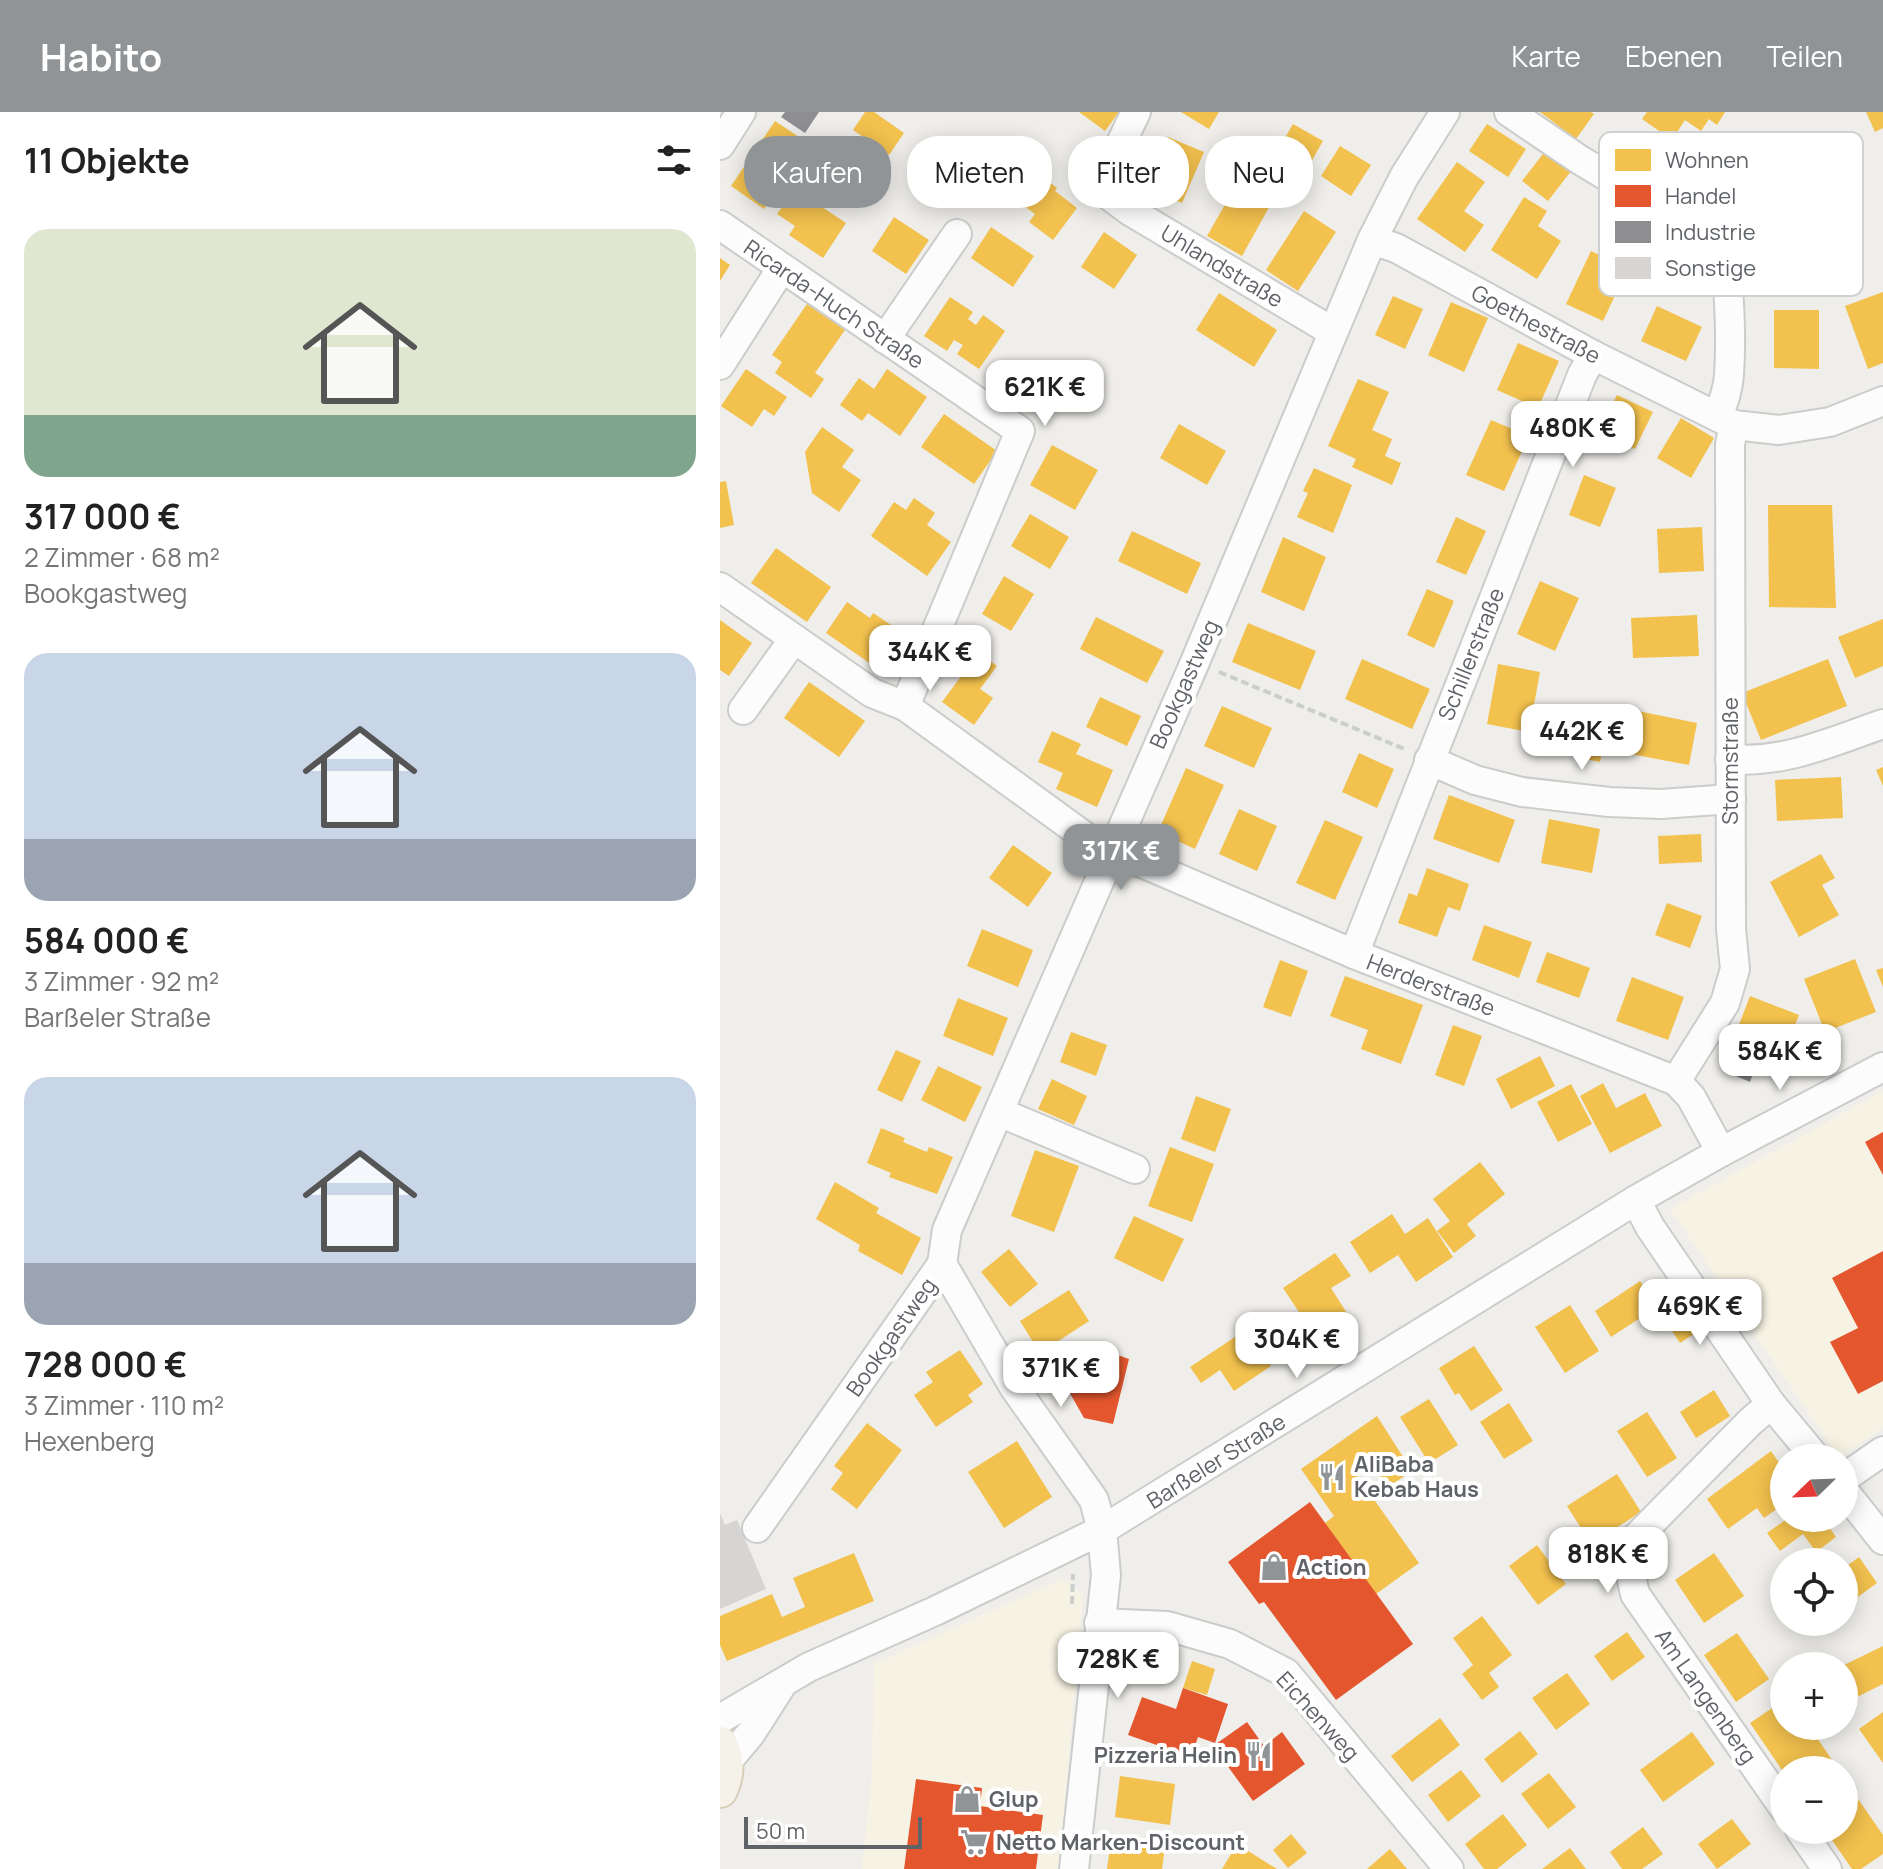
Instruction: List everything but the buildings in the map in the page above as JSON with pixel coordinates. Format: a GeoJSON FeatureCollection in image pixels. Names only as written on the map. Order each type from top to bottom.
{"type":"FeatureCollection","features":[{"type":"Feature","properties":{"kind":"street"},"geometry":{"type":"LineString","coordinates":[[720,145],[741,112]]}},
{"type":"Feature","properties":{"kind":"street","name":"Uhlandstraße"},"geometry":{"type":"LineString","coordinates":[[1136,112],[1108,170],[1107,194],[1130,211],[1333,332]]}},
{"type":"Feature","properties":{"kind":"street","name":"Bookgastweg"},"geometry":{"type":"LineString","coordinates":[[757,1528],[942,1264],[947,1230],[1195,662],[1372,240],[1404,177],[1445,112]]}},
{"type":"Feature","properties":{"kind":"street","name":"Stormstraße"},"geometry":{"type":"LineString","coordinates":[[1509,112],[1599,171]]}},
{"type":"Feature","properties":{"kind":"street","name":"Ricarda-Huch Straße"},"geometry":{"type":"LineString","coordinates":[[720,225],[1020,431],[905,706]]}},
{"type":"Feature","properties":{"kind":"street"},"geometry":{"type":"LineString","coordinates":[[885,339],[957,234]]}},
{"type":"Feature","properties":{"kind":"street","name":"Goethestraße"},"geometry":{"type":"LineString","coordinates":[[1372,240],[1396,248],[1593,355],[1726,421],[1779,430],[1830,422],[1883,401]]}},
{"type":"Feature","properties":{"kind":"street"},"geometry":{"type":"LineString","coordinates":[[720,365],[781,269]]}},
{"type":"Feature","properties":{"kind":"street","name":"Stormstraße"},"geometry":{"type":"LineString","coordinates":[[1676,1081],[1725,1003],[1735,969],[1731,929],[1730,444],[1725,397],[1729,375],[1728,296]]}},
{"type":"Feature","properties":{"kind":"street","name":"Schillerstraße"},"geometry":{"type":"LineString","coordinates":[[1354,954],[1576,390],[1593,355]]}},
{"type":"Feature","properties":{"kind":"street","name":"Herderstraße"},"geometry":{"type":"LineString","coordinates":[[720,587],[872,693],[905,706],[1091,841],[1354,954],[1676,1081]]}},
{"type":"Feature","properties":{"kind":"street"},"geometry":{"type":"LineString","coordinates":[[743,710],[794,639]]}},
{"type":"Feature","properties":{"kind":"street"},"geometry":{"type":"LineString","coordinates":[[1730,759],[1754,761],[1784,758],[1883,724]]}},
{"type":"Feature","properties":{"kind":"street"},"geometry":{"type":"LineString","coordinates":[[1429,760],[1475,780],[1522,792],[1661,804],[1731,799]]}},
{"type":"Feature","properties":{"kind":"street","name":"Barßeler Straße"},"geometry":{"type":"LineString","coordinates":[[720,1719],[809,1667],[935,1611],[1102,1530],[1636,1200],[1883,1067]]}},
{"type":"Feature","properties":{"kind":"street"},"geometry":{"type":"LineString","coordinates":[[1676,1081],[1691,1097],[1721,1152]]}},
{"type":"Feature","properties":{"kind":"street"},"geometry":{"type":"LineString","coordinates":[[999,1112],[1135,1169]]}},
{"type":"Feature","properties":{"kind":"street"},"geometry":{"type":"LineString","coordinates":[[1636,1200],[1650,1227],[1771,1404],[1804,1444]]}},
{"type":"Feature","properties":{"kind":"street","name":"Bookgastweg"},"geometry":{"type":"LineString","coordinates":[[942,1264],[1014,1387],[1094,1500],[1102,1530],[1106,1575],[1074,1869]]}},
{"type":"Feature","properties":{"kind":"street","name":"Am Langenberg"},"geometry":{"type":"LineString","coordinates":[[1770,1788],[1635,1594],[1625,1549],[1771,1404]]}},
{"type":"Feature","properties":{"kind":"street"},"geometry":{"type":"LineString","coordinates":[[1858,1468],[1883,1451]]}},
{"type":"Feature","properties":{"kind":"street"},"geometry":{"type":"LineString","coordinates":[[1858,1509],[1883,1540]]}},
{"type":"Feature","properties":{"kind":"street","name":"Eichenweg"},"geometry":{"type":"LineString","coordinates":[[1099,1623],[1176,1629],[1230,1644],[1286,1673],[1449,1869]]}},
{"type":"Feature","properties":{"kind":"street","name":"Barßeler Straße"},"geometry":{"type":"LineString","coordinates":[[722,1766],[751,1733],[782,1683]]}},
{"type":"Feature","properties":{"kind":"street"},"geometry":{"type":"LineString","coordinates":[[1810,1844],[1827,1869]]}},
{"type":"Feature","properties":{"kind":"path"},"geometry":{"type":"LineString","coordinates":[[1195,662],[1429,760]]}},
{"type":"Feature","properties":{"kind":"shaded area"},"geometry":{"type":"Polygon","coordinates":[[[1883,1091],[1883,1428],[1858,1445],[1829,1444],[1670,1209],[1883,1091]]]}},
{"type":"Feature","properties":{"kind":"shaded area"},"geometry":{"type":"Polygon","coordinates":[[[1062,1579],[1083,1595],[1059,1869],[862,1869],[872,1773],[874,1664],[1062,1579]]]}},
{"type":"Feature","properties":{"kind":"place","name":"AliBaba Kebab Haus"},"geometry":{"type":"Point","coordinates":[1332,1477]}},
{"type":"Feature","properties":{"kind":"place","name":"Action"},"geometry":{"type":"Point","coordinates":[1274,1567]}},
{"type":"Feature","properties":{"kind":"place","name":"Pizzeria Helin"},"geometry":{"type":"Point","coordinates":[1259,1755]}},
{"type":"Feature","properties":{"kind":"place","name":"Glup"},"geometry":{"type":"Point","coordinates":[967,1799]}},
{"type":"Feature","properties":{"kind":"place","name":"Netto Marken-Discount"},"geometry":{"type":"Point","coordinates":[974,1842]}}]}
